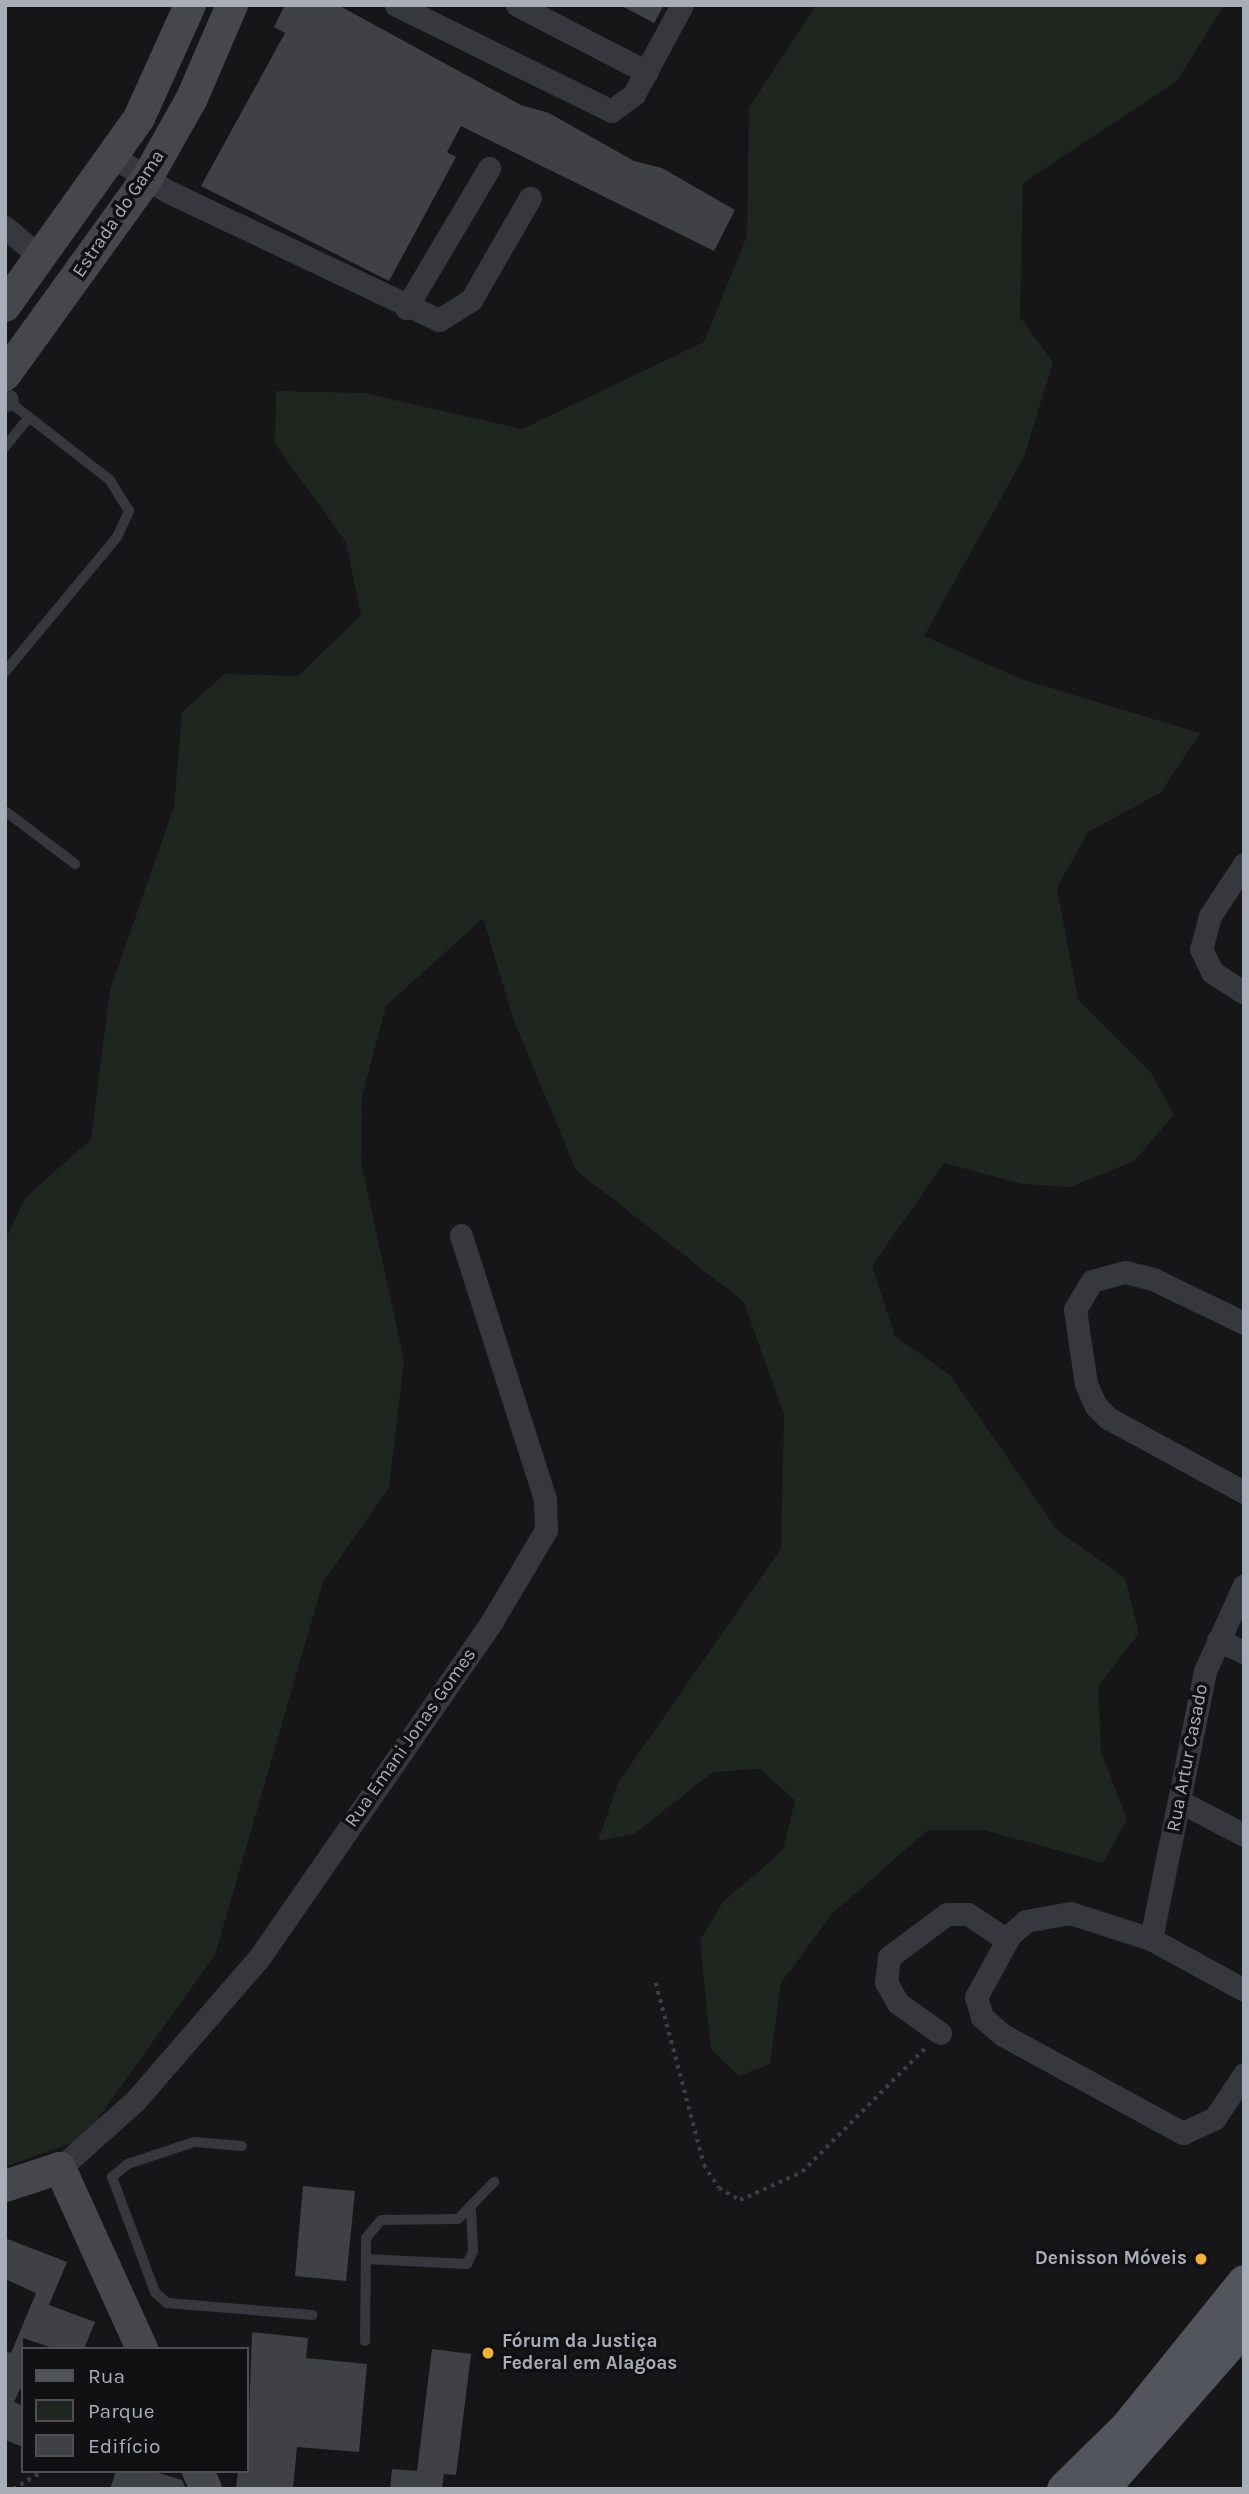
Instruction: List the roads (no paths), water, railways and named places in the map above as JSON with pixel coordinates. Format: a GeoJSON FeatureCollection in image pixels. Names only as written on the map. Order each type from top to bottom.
{"type":"FeatureCollection","features":[{"type":"Feature","properties":{"kind":"main road"},"geometry":{"type":"LineString","coordinates":[[1064,2489],[1128,2426],[1244,2282]]}},
{"type":"Feature","properties":{"kind":"main road"},"geometry":{"type":"LineString","coordinates":[[1101,2489],[1244,2326]]}},
{"type":"Feature","properties":{"kind":"street","name":"Estrada do Gama"},"geometry":{"type":"LineString","coordinates":[[5,306],[39,256],[114,158],[190,5]]}},
{"type":"Feature","properties":{"kind":"street","name":"Estrada do Gama"},"geometry":{"type":"LineString","coordinates":[[6,392],[157,185],[232,5]]}},
{"type":"Feature","properties":{"kind":"street"},"geometry":{"type":"LineString","coordinates":[[396,5],[599,110],[627,102],[647,72],[682,5]]}},
{"type":"Feature","properties":{"kind":"street"},"geometry":{"type":"LineString","coordinates":[[517,5],[647,72]]}},
{"type":"Feature","properties":{"kind":"street"},"geometry":{"type":"LineString","coordinates":[[114,158],[157,185]]}},
{"type":"Feature","properties":{"kind":"street"},"geometry":{"type":"LineString","coordinates":[[406,308],[489,168]]}},
{"type":"Feature","properties":{"kind":"street","name":"Estrada do Gama"},"geometry":{"type":"LineString","coordinates":[[157,185],[406,308],[439,320],[459,312],[530,198]]}},
{"type":"Feature","properties":{"kind":"street"},"geometry":{"type":"LineString","coordinates":[[5,228],[39,256]]}},
{"type":"Feature","properties":{"kind":"street"},"geometry":{"type":"LineString","coordinates":[[1238,990],[1204,963],[1201,938],[1244,864]]}},
{"type":"Feature","properties":{"kind":"street","name":"Rua Emani Jonas Gomes"},"geometry":{"type":"LineString","coordinates":[[60,2168],[135,2101],[259,1958],[492,1621],[545,1530],[545,1499],[461,1235]]}},
{"type":"Feature","properties":{"kind":"street"},"geometry":{"type":"LineString","coordinates":[[1244,1323],[1153,1279],[1108,1272],[1092,1280],[1075,1309],[1086,1384],[1108,1418],[1244,1492]]}},
{"type":"Feature","properties":{"kind":"street","name":"Rua Artur Casado"},"geometry":{"type":"LineString","coordinates":[[1151,1938],[1181,1802],[1197,1704],[1218,1640],[1244,1585]]}},
{"type":"Feature","properties":{"kind":"street"},"geometry":{"type":"LineString","coordinates":[[1218,1640],[1244,1653]]}},
{"type":"Feature","properties":{"kind":"street"},"geometry":{"type":"LineString","coordinates":[[1181,1802],[1244,1835]]}},
{"type":"Feature","properties":{"kind":"street"},"geometry":{"type":"LineString","coordinates":[[1244,1990],[1151,1938],[1070,1913],[1026,1921],[1007,1940],[976,1997],[982,2017],[1003,2035],[1172,2129],[1206,2126],[1244,2074]]}},
{"type":"Feature","properties":{"kind":"street"},"geometry":{"type":"LineString","coordinates":[[940,2033],[898,2003],[886,1982],[890,1957],[947,1914],[968,1914],[1007,1940]]}},
{"type":"Feature","properties":{"kind":"street"},"geometry":{"type":"LineString","coordinates":[[5,2186],[60,2168],[141,2347]]}},
{"type":"Feature","properties":{"kind":"street"},"geometry":{"type":"LineString","coordinates":[[199,2473],[206,2489]]}},
{"type":"Feature","properties":{"kind":"lane"},"geometry":{"type":"LineString","coordinates":[[5,673],[117,537],[129,511],[110,480],[29,417],[6,392]]}},
{"type":"Feature","properties":{"kind":"lane"},"geometry":{"type":"LineString","coordinates":[[5,447],[29,417]]}},
{"type":"Feature","properties":{"kind":"lane"},"geometry":{"type":"LineString","coordinates":[[5,811],[75,864]]}},
{"type":"Feature","properties":{"kind":"lane"},"geometry":{"type":"LineString","coordinates":[[242,2146],[194,2142],[128,2164],[112,2177],[155,2292],[167,2303],[313,2315]]}},
{"type":"Feature","properties":{"kind":"lane"},"geometry":{"type":"LineString","coordinates":[[365,2341],[366,2238],[381,2220],[458,2219],[471,2211],[494,2182]]}},
{"type":"Feature","properties":{"kind":"lane"},"geometry":{"type":"LineString","coordinates":[[366,2259],[467,2264],[473,2251],[471,2211]]}},
{"type":"Feature","properties":{"kind":"place","name":"Denisson Móveis"},"geometry":{"type":"Point","coordinates":[1201,2259]}},
{"type":"Feature","properties":{"kind":"place","name":"Fórum da Justiça Federal em Alagoas"},"geometry":{"type":"Point","coordinates":[488,2353]}}]}
